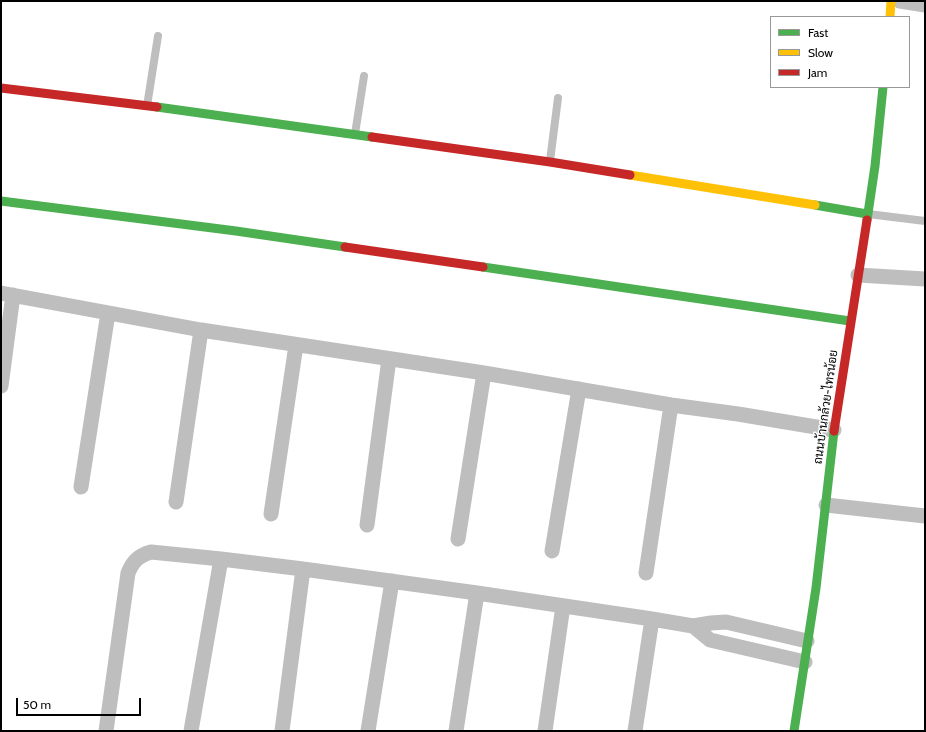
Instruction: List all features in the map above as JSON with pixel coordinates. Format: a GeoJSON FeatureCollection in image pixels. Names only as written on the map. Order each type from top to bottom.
{"type":"FeatureCollection","features":[{"type":"Feature","properties":{"kind":"street"},"geometry":{"type":"LineString","coordinates":[[890,16],[891,1]]}},
{"type":"Feature","properties":{"kind":"street"},"geometry":{"type":"LineString","coordinates":[[900,1],[925,5]]}},
{"type":"Feature","properties":{"kind":"street"},"geometry":{"type":"LineString","coordinates":[[1,88],[355,134],[550,162],[867,214]]}},
{"type":"Feature","properties":{"kind":"street","name":"ถนนบ้านกล้วย-ไทรน้อย"},"geometry":{"type":"LineString","coordinates":[[794,731],[816,588],[834,430],[875,166],[883,88]]}},
{"type":"Feature","properties":{"kind":"street"},"geometry":{"type":"LineString","coordinates":[[1,201],[244,233],[850,321]]}},
{"type":"Feature","properties":{"kind":"street"},"geometry":{"type":"LineString","coordinates":[[858,275],[925,279]]}},
{"type":"Feature","properties":{"kind":"street"},"geometry":{"type":"LineString","coordinates":[[1,386],[7,294],[202,330],[484,373],[671,405],[834,430]]}},
{"type":"Feature","properties":{"kind":"street"},"geometry":{"type":"LineString","coordinates":[[81,487],[108,313]]}},
{"type":"Feature","properties":{"kind":"street"},"geometry":{"type":"LineString","coordinates":[[176,502],[202,330]]}},
{"type":"Feature","properties":{"kind":"street"},"geometry":{"type":"LineString","coordinates":[[271,514],[296,344]]}},
{"type":"Feature","properties":{"kind":"street"},"geometry":{"type":"LineString","coordinates":[[367,525],[389,359]]}},
{"type":"Feature","properties":{"kind":"street"},"geometry":{"type":"LineString","coordinates":[[458,539],[484,373]]}},
{"type":"Feature","properties":{"kind":"street"},"geometry":{"type":"LineString","coordinates":[[552,551],[579,389]]}},
{"type":"Feature","properties":{"kind":"street"},"geometry":{"type":"LineString","coordinates":[[646,574],[671,405]]}},
{"type":"Feature","properties":{"kind":"street"},"geometry":{"type":"LineString","coordinates":[[826,505],[925,516]]}},
{"type":"Feature","properties":{"kind":"street"},"geometry":{"type":"LineString","coordinates":[[106,731],[128,573],[133,563],[140,556],[151,552],[221,559],[392,581],[693,626],[726,622],[807,641]]}},
{"type":"Feature","properties":{"kind":"street"},"geometry":{"type":"LineString","coordinates":[[191,731],[221,559]]}},
{"type":"Feature","properties":{"kind":"street"},"geometry":{"type":"LineString","coordinates":[[282,731],[304,569]]}},
{"type":"Feature","properties":{"kind":"street"},"geometry":{"type":"LineString","coordinates":[[368,731],[392,581]]}},
{"type":"Feature","properties":{"kind":"street"},"geometry":{"type":"LineString","coordinates":[[456,731],[477,593]]}},
{"type":"Feature","properties":{"kind":"street"},"geometry":{"type":"LineString","coordinates":[[545,731],[563,606]]}},
{"type":"Feature","properties":{"kind":"street"},"geometry":{"type":"LineString","coordinates":[[635,731],[652,619]]}},
{"type":"Feature","properties":{"kind":"street"},"geometry":{"type":"LineString","coordinates":[[693,626],[710,640],[805,662]]}},
{"type":"Feature","properties":{"kind":"lane"},"geometry":{"type":"LineString","coordinates":[[147,106],[158,36]]}},
{"type":"Feature","properties":{"kind":"lane"},"geometry":{"type":"LineString","coordinates":[[355,134],[364,76]]}},
{"type":"Feature","properties":{"kind":"lane"},"geometry":{"type":"LineString","coordinates":[[550,162],[558,98]]}},
{"type":"Feature","properties":{"kind":"lane"},"geometry":{"type":"LineString","coordinates":[[867,214],[925,221]]}},
{"type":"Feature","properties":{"kind":"traffic: fast"},"geometry":{"type":"LineString","coordinates":[[867,220],[875,166],[883,88]]}},
{"type":"Feature","properties":{"kind":"traffic: fast"},"geometry":{"type":"LineString","coordinates":[[157,107],[372,137]]}},
{"type":"Feature","properties":{"kind":"traffic: fast"},"geometry":{"type":"LineString","coordinates":[[1,201],[236,231],[345,247]]}},
{"type":"Feature","properties":{"kind":"traffic: fast"},"geometry":{"type":"LineString","coordinates":[[815,205],[867,214]]}},
{"type":"Feature","properties":{"kind":"traffic: fast"},"geometry":{"type":"LineString","coordinates":[[483,267],[850,321]]}},
{"type":"Feature","properties":{"kind":"traffic: fast"},"geometry":{"type":"LineString","coordinates":[[794,731],[816,588],[834,431]]}},
{"type":"Feature","properties":{"kind":"traffic: slow"},"geometry":{"type":"LineString","coordinates":[[890,16],[891,1]]}},
{"type":"Feature","properties":{"kind":"traffic: slow"},"geometry":{"type":"LineString","coordinates":[[630,175],[815,205]]}},
{"type":"Feature","properties":{"kind":"traffic: jam"},"geometry":{"type":"LineString","coordinates":[[1,88],[157,107]]}},
{"type":"Feature","properties":{"kind":"traffic: jam"},"geometry":{"type":"LineString","coordinates":[[372,137],[550,162],[630,175]]}},
{"type":"Feature","properties":{"kind":"traffic: jam"},"geometry":{"type":"LineString","coordinates":[[834,431],[867,220]]}},
{"type":"Feature","properties":{"kind":"traffic: jam"},"geometry":{"type":"LineString","coordinates":[[345,247],[483,267]]}}]}
